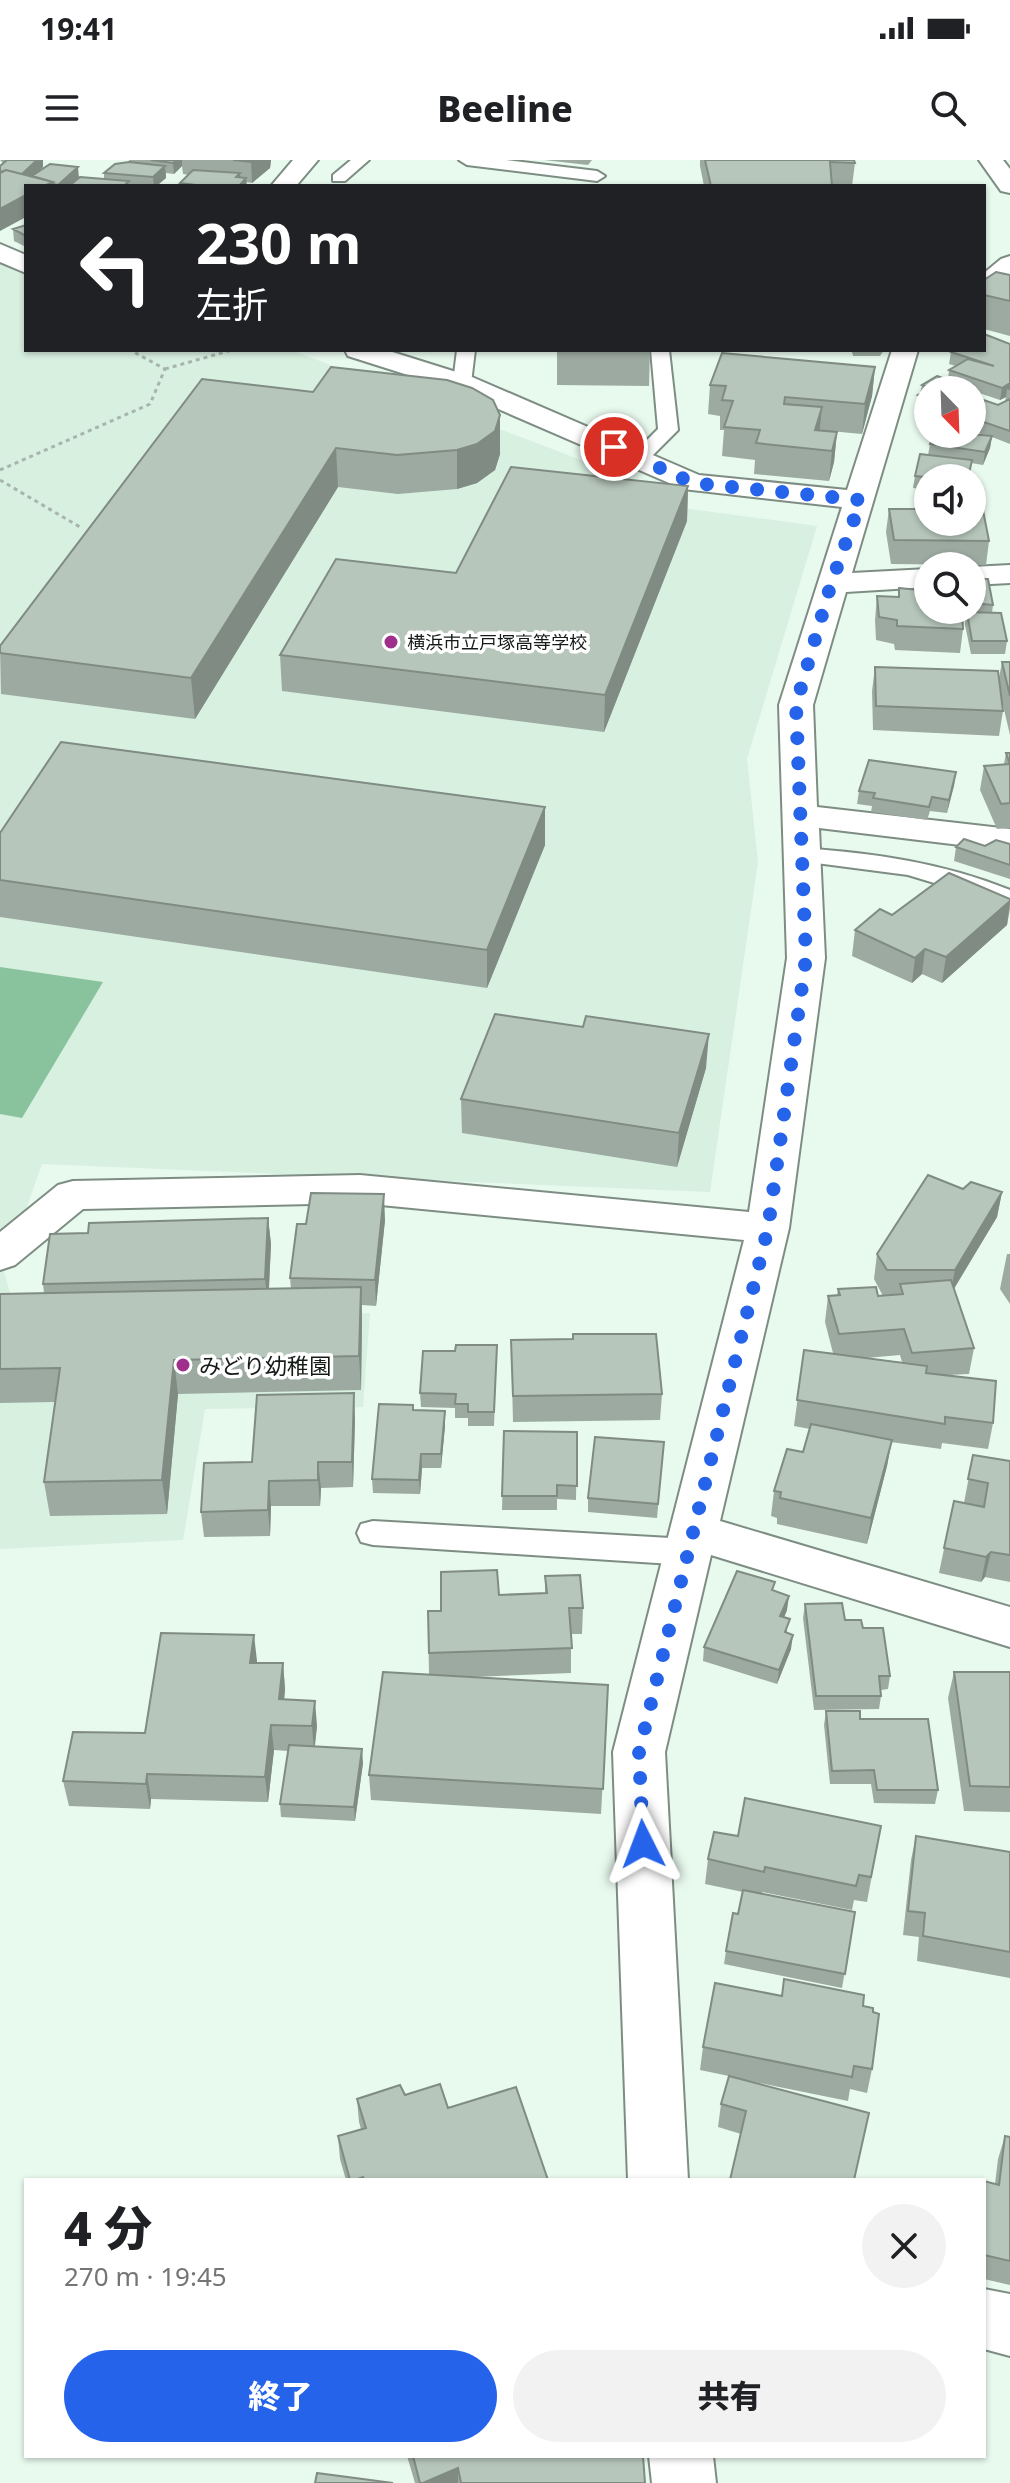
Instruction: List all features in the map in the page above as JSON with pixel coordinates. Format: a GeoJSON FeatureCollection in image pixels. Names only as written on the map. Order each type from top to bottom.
{"type":"FeatureCollection","features":[{"type":"Feature","properties":{"kind":"street"},"geometry":{"type":"LineString","coordinates":[[285,184],[306,160]]}},
{"type":"Feature","properties":{"kind":"street"},"geometry":{"type":"LineString","coordinates":[[991,160],[1010,186]]}},
{"type":"Feature","properties":{"kind":"street"},"geometry":{"type":"LineString","coordinates":[[0,252],[24,264]]}},
{"type":"Feature","properties":{"kind":"street"},"geometry":{"type":"LineString","coordinates":[[986,284],[1010,264]]}},
{"type":"Feature","properties":{"kind":"street"},"geometry":{"type":"LineString","coordinates":[[364,352],[462,383],[693,483],[861,500]]}},
{"type":"Feature","properties":{"kind":"street"},"geometry":{"type":"LineString","coordinates":[[658,2178],[639,1752],[768,1228],[806,958],[796,705],[904,352]]}},
{"type":"Feature","properties":{"kind":"street"},"geometry":{"type":"LineString","coordinates":[[986,575],[1010,574]]}},
{"type":"Feature","properties":{"kind":"street"},"geometry":{"type":"LineString","coordinates":[[831,584],[914,579]]}},
{"type":"Feature","properties":{"kind":"street"},"geometry":{"type":"LineString","coordinates":[[801,815],[961,837],[1010,840]]}},
{"type":"Feature","properties":{"kind":"street"},"geometry":{"type":"LineString","coordinates":[[0,1255],[73,1195],[360,1189],[768,1228]]}},
{"type":"Feature","properties":{"kind":"street"},"geometry":{"type":"LineString","coordinates":[[690,1541],[1010,1627]]}},
{"type":"Feature","properties":{"kind":"street"},"geometry":{"type":"LineString","coordinates":[[986,2319],[1010,2325]]}},
{"type":"Feature","properties":{"kind":"street"},"geometry":{"type":"LineString","coordinates":[[681,2458],[684,2483]]}},
{"type":"Feature","properties":{"kind":"lane"},"geometry":{"type":"LineString","coordinates":[[339,178],[361,160]]}},
{"type":"Feature","properties":{"kind":"lane"},"geometry":{"type":"LineString","coordinates":[[467,160],[600,181],[610,160]]}},
{"type":"Feature","properties":{"kind":"lane"},"geometry":{"type":"LineString","coordinates":[[462,383],[466,352]]}},
{"type":"Feature","properties":{"kind":"lane"},"geometry":{"type":"LineString","coordinates":[[639,458],[668,430],[660,352]]}},
{"type":"Feature","properties":{"kind":"lane"},"geometry":{"type":"LineString","coordinates":[[802,855],[875,862],[946,877],[1010,899]]}},
{"type":"Feature","properties":{"kind":"lane"},"geometry":{"type":"LineString","coordinates":[[373,1533],[690,1541]]}},
{"type":"Feature","properties":{"kind":"path"},"geometry":{"type":"LineString","coordinates":[[134,352],[165,369],[225,352]]}},
{"type":"Feature","properties":{"kind":"path"},"geometry":{"type":"LineString","coordinates":[[0,470],[150,404],[165,369]]}},
{"type":"Feature","properties":{"kind":"path"},"geometry":{"type":"LineString","coordinates":[[0,480],[80,527]]}},
{"type":"Feature","properties":{"kind":"shaded area","name":"横浜市立戸塚高等学校"},"geometry":{"type":"Polygon","coordinates":[[[0,262],[24,271],[24,352],[296,352],[631,479],[668,506],[817,526],[747,759],[758,862],[710,1192],[42,1164],[4,1272],[19,1324],[370,1313],[363,1407],[205,1409],[183,1540],[0,1549],[0,262]]]}},
{"type":"Feature","properties":{"kind":"shaded area"},"geometry":{"type":"Polygon","coordinates":[[[0,967],[103,982],[22,1118],[0,1114],[0,967]]]}},
{"type":"Feature","properties":{"kind":"building"},"geometry":{"type":"Polygon","coordinates":[[[7,160],[37,160],[22,174],[6,170],[0,172],[0,166],[7,160]]]}},
{"type":"Feature","properties":{"kind":"building"},"geometry":{"type":"Polygon","coordinates":[[[705,160],[854,160],[855,163],[830,162],[832,184],[711,184],[705,160]]]}},
{"type":"Feature","properties":{"kind":"building"},"geometry":{"type":"Polygon","coordinates":[[[129,162],[165,166],[153,177],[104,173],[115,164],[129,162]]]}},
{"type":"Feature","properties":{"kind":"building"},"geometry":{"type":"Polygon","coordinates":[[[50,164],[78,167],[59,184],[32,176],[50,164]]]}},
{"type":"Feature","properties":{"kind":"building"},"geometry":{"type":"Polygon","coordinates":[[[6,170],[53,182],[24,184],[24,196],[0,209],[0,173],[6,170]]]}},
{"type":"Feature","properties":{"kind":"building"},"geometry":{"type":"Polygon","coordinates":[[[193,170],[240,173],[236,177],[246,178],[241,184],[180,183],[193,170]]]}},
{"type":"Feature","properties":{"kind":"building"},"geometry":{"type":"Polygon","coordinates":[[[80,177],[129,181],[126,184],[71,184],[80,177]]]}},
{"type":"Feature","properties":{"kind":"building"},"geometry":{"type":"Polygon","coordinates":[[[24,226],[24,235],[13,229],[24,226]]]}},
{"type":"Feature","properties":{"kind":"building"},"geometry":{"type":"Polygon","coordinates":[[[996,272],[1010,275],[1010,301],[986,295],[986,279],[996,272]]]}},
{"type":"Feature","properties":{"kind":"building"},"geometry":{"type":"Polygon","coordinates":[[[986,335],[1010,344],[1010,383],[1002,388],[986,383],[986,376],[967,376],[949,370],[968,359],[994,366],[951,352],[986,352],[986,335]]]}},
{"type":"Feature","properties":{"kind":"building"},"geometry":{"type":"Polygon","coordinates":[[[722,353],[875,367],[865,404],[785,397],[784,404],[822,407],[815,430],[837,432],[832,451],[756,443],[760,430],[724,427],[733,401],[722,400],[726,386],[710,385],[722,353]]]}},
{"type":"Feature","properties":{"kind":"building"},"geometry":{"type":"Polygon","coordinates":[[[331,367],[447,380],[472,388],[493,400],[500,415],[495,431],[477,444],[457,450],[397,455],[336,448],[191,678],[0,653],[0,646],[202,379],[313,392],[331,367]]]}},
{"type":"Feature","properties":{"kind":"building"},"geometry":{"type":"Polygon","coordinates":[[[1010,399],[1010,431],[986,423],[986,401],[998,405],[1010,399]]]}},
{"type":"Feature","properties":{"kind":"building"},"geometry":{"type":"Polygon","coordinates":[[[986,435],[992,436],[985,452],[958,448],[986,448],[986,435]]]}},
{"type":"Feature","properties":{"kind":"building"},"geometry":{"type":"Polygon","coordinates":[[[920,454],[972,460],[971,464],[918,464],[920,454]]]}},
{"type":"Feature","properties":{"kind":"building"},"geometry":{"type":"Polygon","coordinates":[[[511,467],[688,486],[605,695],[280,655],[336,559],[456,573],[511,467]]]}},
{"type":"Feature","properties":{"kind":"building"},"geometry":{"type":"Polygon","coordinates":[[[889,509],[914,509],[914,536],[986,536],[986,526],[989,541],[894,540],[889,509]]]}},
{"type":"Feature","properties":{"kind":"building"},"geometry":{"type":"Polygon","coordinates":[[[986,579],[988,579],[993,605],[986,604],[986,579]]]}},
{"type":"Feature","properties":{"kind":"building"},"geometry":{"type":"Polygon","coordinates":[[[899,588],[914,590],[914,624],[963,624],[963,629],[897,626],[897,620],[879,617],[877,596],[899,597],[899,588]]]}},
{"type":"Feature","properties":{"kind":"building"},"geometry":{"type":"Polygon","coordinates":[[[986,613],[1001,613],[1007,641],[972,641],[969,624],[986,624],[986,613]]]}},
{"type":"Feature","properties":{"kind":"building"},"geometry":{"type":"Polygon","coordinates":[[[1002,662],[1010,662],[1010,696],[1002,662]]]}},
{"type":"Feature","properties":{"kind":"building"},"geometry":{"type":"Polygon","coordinates":[[[875,667],[998,671],[1003,711],[876,706],[875,667]]]}},
{"type":"Feature","properties":{"kind":"building"},"geometry":{"type":"Polygon","coordinates":[[[61,742],[545,807],[487,950],[0,880],[0,833],[61,742]]]}},
{"type":"Feature","properties":{"kind":"building"},"geometry":{"type":"Polygon","coordinates":[[[869,760],[956,772],[949,800],[932,797],[929,807],[873,798],[875,793],[859,791],[869,760]]]}},
{"type":"Feature","properties":{"kind":"building"},"geometry":{"type":"Polygon","coordinates":[[[1010,764],[1010,803],[1001,804],[984,766],[1010,764]]]}},
{"type":"Feature","properties":{"kind":"building"},"geometry":{"type":"Polygon","coordinates":[[[964,839],[985,846],[996,840],[1010,844],[1010,865],[956,847],[964,839]]]}},
{"type":"Feature","properties":{"kind":"building"},"geometry":{"type":"Polygon","coordinates":[[[949,873],[1010,901],[946,957],[925,949],[915,958],[855,930],[880,909],[892,915],[949,873]]]}},
{"type":"Feature","properties":{"kind":"building"},"geometry":{"type":"Polygon","coordinates":[[[495,1014],[583,1027],[586,1016],[709,1034],[679,1133],[461,1099],[495,1014]]]}},
{"type":"Feature","properties":{"kind":"building"},"geometry":{"type":"Polygon","coordinates":[[[928,1175],[963,1189],[971,1182],[1002,1192],[955,1270],[887,1270],[877,1254],[928,1175]]]}},
{"type":"Feature","properties":{"kind":"building"},"geometry":{"type":"Polygon","coordinates":[[[311,1193],[384,1194],[375,1280],[290,1278],[297,1224],[306,1224],[311,1193]]]}},
{"type":"Feature","properties":{"kind":"building"},"geometry":{"type":"Polygon","coordinates":[[[268,1218],[265,1279],[43,1284],[50,1234],[88,1233],[89,1223],[268,1218]]]}},
{"type":"Feature","properties":{"kind":"building"},"geometry":{"type":"Polygon","coordinates":[[[951,1280],[974,1348],[912,1353],[904,1329],[839,1334],[828,1296],[840,1295],[838,1289],[876,1287],[878,1296],[903,1294],[900,1284],[951,1280]]]}},
{"type":"Feature","properties":{"kind":"building"},"geometry":{"type":"Polygon","coordinates":[[[361,1287],[359,1356],[174,1360],[162,1480],[44,1482],[60,1368],[0,1369],[0,1294],[361,1287]]]}},
{"type":"Feature","properties":{"kind":"building"},"geometry":{"type":"Polygon","coordinates":[[[573,1334],[656,1334],[662,1394],[513,1396],[511,1340],[573,1339],[573,1334]]]}},
{"type":"Feature","properties":{"kind":"building"},"geometry":{"type":"Polygon","coordinates":[[[456,1345],[497,1345],[494,1412],[468,1412],[468,1404],[455,1404],[456,1394],[420,1393],[423,1351],[455,1351],[456,1345]]]}},
{"type":"Feature","properties":{"kind":"building"},"geometry":{"type":"Polygon","coordinates":[[[804,1350],[927,1366],[926,1373],[996,1381],[993,1423],[945,1417],[945,1424],[797,1400],[804,1350]]]}},
{"type":"Feature","properties":{"kind":"building"},"geometry":{"type":"Polygon","coordinates":[[[354,1393],[352,1462],[318,1462],[318,1480],[269,1481],[268,1510],[201,1512],[204,1463],[252,1462],[257,1395],[354,1393]]]}},
{"type":"Feature","properties":{"kind":"building"},"geometry":{"type":"Polygon","coordinates":[[[379,1404],[413,1405],[413,1410],[445,1411],[441,1454],[421,1454],[419,1480],[372,1479],[379,1404]]]}},
{"type":"Feature","properties":{"kind":"building"},"geometry":{"type":"Polygon","coordinates":[[[811,1424],[892,1440],[871,1518],[780,1498],[781,1492],[774,1491],[787,1449],[803,1452],[811,1424]]]}},
{"type":"Feature","properties":{"kind":"building"},"geometry":{"type":"Polygon","coordinates":[[[504,1431],[577,1432],[577,1486],[557,1485],[557,1496],[502,1496],[504,1431]]]}},
{"type":"Feature","properties":{"kind":"building"},"geometry":{"type":"Polygon","coordinates":[[[595,1437],[664,1442],[658,1504],[588,1498],[595,1437]]]}},
{"type":"Feature","properties":{"kind":"building"},"geometry":{"type":"Polygon","coordinates":[[[973,1455],[1010,1461],[1010,1555],[991,1552],[986,1557],[944,1548],[954,1501],[984,1507],[988,1483],[968,1479],[973,1455]]]}},
{"type":"Feature","properties":{"kind":"building"},"geometry":{"type":"Polygon","coordinates":[[[497,1570],[499,1595],[547,1593],[545,1576],[580,1575],[583,1608],[569,1608],[572,1648],[429,1653],[428,1611],[441,1611],[441,1572],[497,1570]]]}},
{"type":"Feature","properties":{"kind":"building"},"geometry":{"type":"Polygon","coordinates":[[[737,1571],[775,1582],[772,1590],[789,1596],[780,1616],[790,1619],[785,1632],[793,1635],[779,1670],[704,1647],[737,1571]]]}},
{"type":"Feature","properties":{"kind":"building"},"geometry":{"type":"Polygon","coordinates":[[[842,1603],[845,1620],[861,1620],[863,1628],[883,1628],[890,1676],[879,1676],[881,1696],[816,1696],[805,1604],[842,1603]]]}},
{"type":"Feature","properties":{"kind":"building"},"geometry":{"type":"Polygon","coordinates":[[[161,1633],[254,1635],[250,1663],[283,1663],[279,1699],[315,1701],[312,1726],[271,1725],[265,1777],[147,1774],[146,1784],[63,1781],[73,1732],[145,1733],[161,1633]]]}},
{"type":"Feature","properties":{"kind":"building"},"geometry":{"type":"Polygon","coordinates":[[[383,1672],[608,1685],[603,1789],[369,1775],[383,1672]]]}},
{"type":"Feature","properties":{"kind":"building"},"geometry":{"type":"Polygon","coordinates":[[[954,1672],[1010,1672],[1010,1787],[970,1786],[954,1672]]]}},
{"type":"Feature","properties":{"kind":"building"},"geometry":{"type":"Polygon","coordinates":[[[826,1711],[860,1711],[860,1719],[928,1719],[938,1790],[877,1790],[874,1770],[832,1771],[826,1711]]]}},
{"type":"Feature","properties":{"kind":"building"},"geometry":{"type":"Polygon","coordinates":[[[289,1745],[362,1749],[354,1807],[280,1804],[289,1745]]]}},
{"type":"Feature","properties":{"kind":"building"},"geometry":{"type":"Polygon","coordinates":[[[745,1798],[881,1826],[871,1877],[859,1875],[856,1886],[765,1867],[764,1872],[708,1859],[714,1832],[738,1836],[745,1798]]]}},
{"type":"Feature","properties":{"kind":"building"},"geometry":{"type":"Polygon","coordinates":[[[916,1836],[1010,1852],[1010,1952],[923,1936],[925,1913],[908,1911],[916,1836]]]}},
{"type":"Feature","properties":{"kind":"building"},"geometry":{"type":"Polygon","coordinates":[[[743,1890],[855,1912],[845,1974],[726,1951],[733,1913],[738,1914],[743,1890]]]}},
{"type":"Feature","properties":{"kind":"building"},"geometry":{"type":"Polygon","coordinates":[[[784,1979],[864,1995],[863,2006],[873,2008],[873,2012],[879,2014],[872,2069],[854,2066],[852,2077],[703,2047],[715,1983],[782,1996],[784,1979]]]}},
{"type":"Feature","properties":{"kind":"building"},"geometry":{"type":"Polygon","coordinates":[[[729,2076],[869,2113],[854,2178],[730,2178],[746,2111],[721,2104],[729,2076]]]}},
{"type":"Feature","properties":{"kind":"building"},"geometry":{"type":"Polygon","coordinates":[[[440,2084],[448,2108],[516,2087],[547,2178],[349,2178],[338,2136],[366,2128],[357,2099],[400,2085],[405,2095],[440,2084]]]}},
{"type":"Feature","properties":{"kind":"building"},"geometry":{"type":"Polygon","coordinates":[[[1005,2136],[1010,2137],[1010,2261],[986,2255],[986,2182],[999,2185],[1005,2136]]]}},
{"type":"Feature","properties":{"kind":"building"},"geometry":{"type":"Polygon","coordinates":[[[414,2458],[643,2458],[645,2483],[461,2483],[458,2468],[420,2483],[414,2458]]]}},
{"type":"Feature","properties":{"kind":"building"},"geometry":{"type":"Polygon","coordinates":[[[317,2473],[393,2483],[315,2483],[317,2473]]]}},
{"type":"Feature","properties":{"kind":"place","name":"横浜市立戸塚高等学校"},"geometry":{"type":"Point","coordinates":[391,642]}},
{"type":"Feature","properties":{"kind":"place","name":"みどり幼稚園"},"geometry":{"type":"Point","coordinates":[183,1365]}},
{"type":"Feature","properties":{"kind":"route"},"geometry":{"type":"LineString","coordinates":[[614,447],[693,483],[861,500],[831,584],[796,705],[806,958],[768,1228],[639,1752],[643,1844]]}}]}
